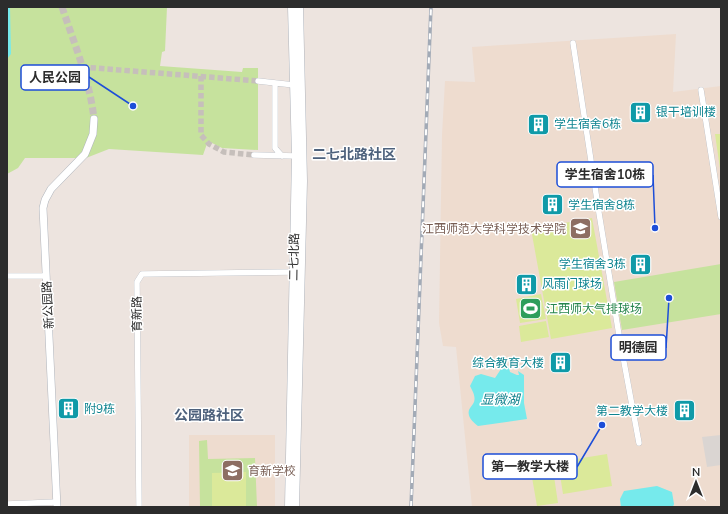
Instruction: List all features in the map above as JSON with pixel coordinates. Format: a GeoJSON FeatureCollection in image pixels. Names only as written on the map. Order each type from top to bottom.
{"type":"FeatureCollection","features":[{"type":"Feature","properties":{"kind":"main road","name":"二七北路"},"geometry":{"type":"LineString","coordinates":[[289,507],[296,156],[292,7]]}},
{"type":"Feature","properties":{"kind":"main road","name":"二七北路"},"geometry":{"type":"LineString","coordinates":[[295,507],[303,181],[300,7]]}},
{"type":"Feature","properties":{"kind":"street"},"geometry":{"type":"LineString","coordinates":[[573,43],[619,335],[639,443]]}},
{"type":"Feature","properties":{"kind":"street"},"geometry":{"type":"LineString","coordinates":[[258,81],[294,85]]}},
{"type":"Feature","properties":{"kind":"street"},"geometry":{"type":"LineString","coordinates":[[275,83],[274,148],[282,156]]}},
{"type":"Feature","properties":{"kind":"street"},"geometry":{"type":"LineString","coordinates":[[701,90],[721,217]]}},
{"type":"Feature","properties":{"kind":"street","name":"新公园路"},"geometry":{"type":"LineString","coordinates":[[57,505],[43,208],[45,200],[51,189],[85,154],[93,134],[94,119]]}},
{"type":"Feature","properties":{"kind":"street"},"geometry":{"type":"LineString","coordinates":[[254,155],[296,156]]}},
{"type":"Feature","properties":{"kind":"street","name":"育新路"},"geometry":{"type":"LineString","coordinates":[[139,507],[137,282],[142,274],[294,272]]}},
{"type":"Feature","properties":{"kind":"street"},"geometry":{"type":"LineString","coordinates":[[7,276],[46,276]]}},
{"type":"Feature","properties":{"kind":"street"},"geometry":{"type":"LineString","coordinates":[[7,504],[57,505]]}},
{"type":"Feature","properties":{"kind":"shaded area","name":"江西师范大学科学技术学院"},"geometry":{"type":"Polygon","coordinates":[[[676,34],[673,92],[721,86],[721,507],[472,507],[456,347],[443,346],[439,323],[442,135],[445,81],[475,82],[472,47],[676,34]]]}},
{"type":"Feature","properties":{"kind":"shaded area","name":"育新学校"},"geometry":{"type":"Polygon","coordinates":[[[189,435],[275,435],[275,507],[189,507],[189,435]]]}},
{"type":"Feature","properties":{"kind":"shaded area"},"geometry":{"type":"Polygon","coordinates":[[[721,435],[721,465],[707,467],[702,437],[721,435]]]}},
{"type":"Feature","properties":{"kind":"green space"},"geometry":{"type":"Polygon","coordinates":[[[7,7],[167,7],[165,51],[162,52],[160,66],[242,72],[243,68],[258,68],[258,150],[222,148],[208,141],[203,155],[109,149],[86,158],[25,158],[18,168],[7,174],[7,7]]]}},
{"type":"Feature","properties":{"kind":"green space"},"geometry":{"type":"Polygon","coordinates":[[[715,134],[721,134],[721,176],[715,134]]]}},
{"type":"Feature","properties":{"kind":"green space"},"geometry":{"type":"Polygon","coordinates":[[[592,218],[612,328],[551,339],[531,229],[592,218]]]}},
{"type":"Feature","properties":{"kind":"green space"},"geometry":{"type":"Polygon","coordinates":[[[721,264],[721,314],[622,330],[614,282],[721,264]]]}},
{"type":"Feature","properties":{"kind":"green space","name":"江西师大气排球场"},"geometry":{"type":"Polygon","coordinates":[[[541,294],[546,319],[520,323],[516,299],[541,294]]]}},
{"type":"Feature","properties":{"kind":"green space"},"geometry":{"type":"Polygon","coordinates":[[[546,321],[549,337],[521,342],[519,326],[546,321]]]}},
{"type":"Feature","properties":{"kind":"green space"},"geometry":{"type":"Polygon","coordinates":[[[207,440],[208,459],[255,458],[257,507],[200,507],[199,441],[207,440]]]}},
{"type":"Feature","properties":{"kind":"green space"},"geometry":{"type":"Polygon","coordinates":[[[607,454],[612,486],[563,494],[558,462],[607,454]]]}},
{"type":"Feature","properties":{"kind":"green space"},"geometry":{"type":"Polygon","coordinates":[[[552,463],[558,503],[537,506],[530,466],[552,463]]]}},
{"type":"Feature","properties":{"kind":"green space"},"geometry":{"type":"Polygon","coordinates":[[[246,472],[246,507],[212,507],[212,473],[246,472]]]}},
{"type":"Feature","properties":{"kind":"water"},"geometry":{"type":"Polygon","coordinates":[[[7,7],[10,7],[11,54],[7,59],[7,7]]]}},
{"type":"Feature","properties":{"kind":"water","name":"显微湖"},"geometry":{"type":"Polygon","coordinates":[[[509,368],[510,372],[519,375],[518,371],[524,375],[524,403],[527,419],[478,426],[469,415],[469,409],[474,403],[474,393],[470,386],[475,376],[481,374],[495,378],[501,369],[509,368]]]}},
{"type":"Feature","properties":{"kind":"water"},"geometry":{"type":"Polygon","coordinates":[[[657,486],[672,492],[673,507],[621,507],[620,499],[624,491],[657,486]]]}},
{"type":"Feature","properties":{"kind":"tunnel"},"geometry":{"type":"LineString","coordinates":[[62,7],[85,76],[94,119]]}},
{"type":"Feature","properties":{"kind":"tunnel"},"geometry":{"type":"LineString","coordinates":[[82,67],[258,81]]}},
{"type":"Feature","properties":{"kind":"tunnel"},"geometry":{"type":"LineString","coordinates":[[201,76],[201,135],[209,144],[224,152],[254,155]]}},
{"type":"Feature","properties":{"kind":"railway"},"geometry":{"type":"LineString","coordinates":[[411,507],[431,7]]}},
{"type":"Feature","properties":{"kind":"place","name":"人民公园"},"geometry":{"type":"Point","coordinates":[133,106]}},
{"type":"Feature","properties":{"kind":"place","name":"银干培训楼"},"geometry":{"type":"Point","coordinates":[640,112]}},
{"type":"Feature","properties":{"kind":"place","name":"学生宿舍6栋"},"geometry":{"type":"Point","coordinates":[539,124]}},
{"type":"Feature","properties":{"kind":"place","name":"学生宿舍8栋"},"geometry":{"type":"Point","coordinates":[552,205]}},
{"type":"Feature","properties":{"kind":"place","name":"学生宿舍10栋"},"geometry":{"type":"Point","coordinates":[655,228]}},
{"type":"Feature","properties":{"kind":"place","name":"江西师范大学科学技术学院"},"geometry":{"type":"Point","coordinates":[581,229]}},
{"type":"Feature","properties":{"kind":"place","name":"学生宿舍3栋"},"geometry":{"type":"Point","coordinates":[641,264]}},
{"type":"Feature","properties":{"kind":"place","name":"风雨门球场"},"geometry":{"type":"Point","coordinates":[527,284]}},
{"type":"Feature","properties":{"kind":"place","name":"明德园"},"geometry":{"type":"Point","coordinates":[669,298]}},
{"type":"Feature","properties":{"kind":"place","name":"江西师大气排球场"},"geometry":{"type":"Point","coordinates":[531,309]}},
{"type":"Feature","properties":{"kind":"place","name":"综合教育大楼"},"geometry":{"type":"Point","coordinates":[560,363]}},
{"type":"Feature","properties":{"kind":"place","name":"附9栋"},"geometry":{"type":"Point","coordinates":[68,409]}},
{"type":"Feature","properties":{"kind":"place","name":"第二教学大楼"},"geometry":{"type":"Point","coordinates":[684,411]}},
{"type":"Feature","properties":{"kind":"place","name":"第一教学大楼"},"geometry":{"type":"Point","coordinates":[602,425]}},
{"type":"Feature","properties":{"kind":"place","name":"育新学校"},"geometry":{"type":"Point","coordinates":[232,471]}},
{"type":"Feature","properties":{"kind":"district","name":"二七北路社区"},"geometry":{"type":"Point","coordinates":[354,154]}},
{"type":"Feature","properties":{"kind":"district","name":"公园路社区"},"geometry":{"type":"Point","coordinates":[209,415]}}]}
